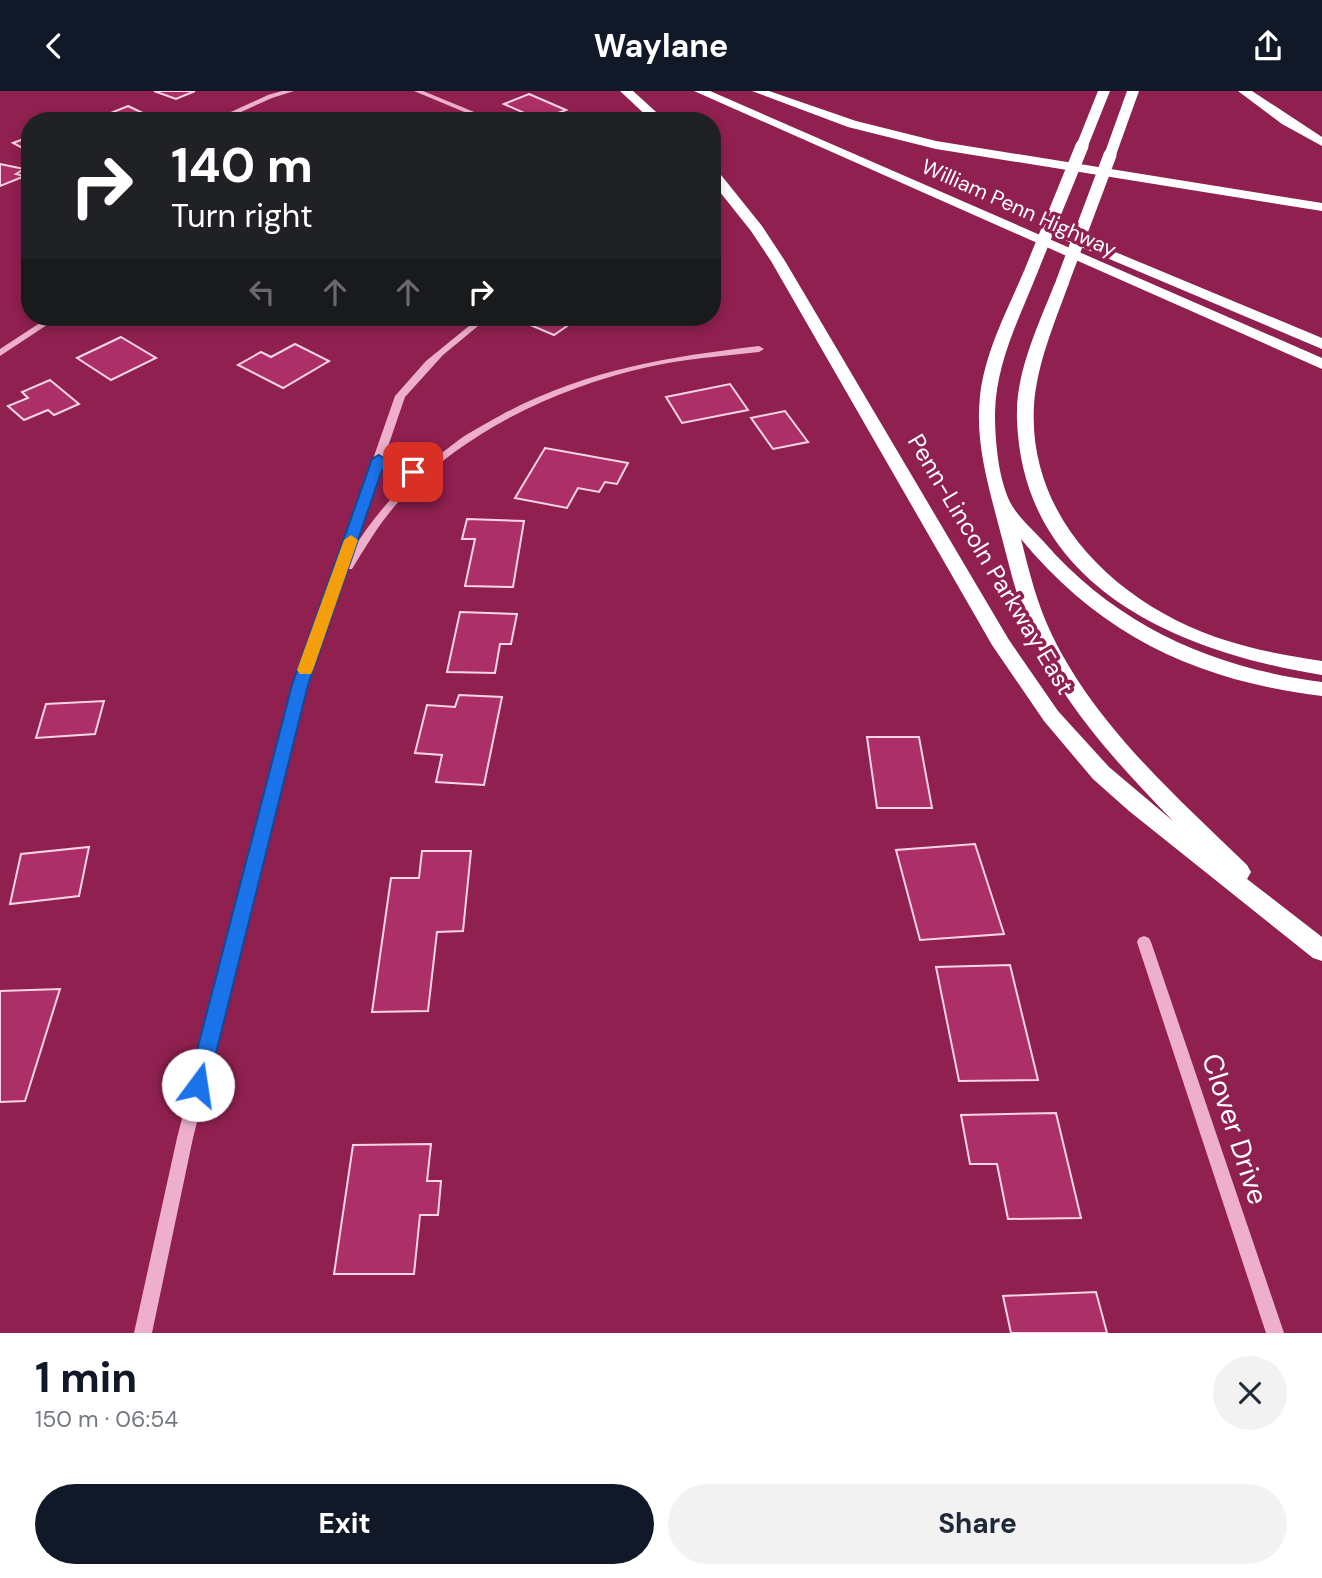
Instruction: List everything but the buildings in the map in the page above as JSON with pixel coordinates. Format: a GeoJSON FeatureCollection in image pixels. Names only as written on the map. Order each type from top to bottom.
{"type":"FeatureCollection","features":[{"type":"Feature","properties":{"kind":"highway"},"geometry":{"type":"LineString","coordinates":[[626,91],[650,112]]}},
{"type":"Feature","properties":{"kind":"highway","name":"William Penn Highway"},"geometry":{"type":"LineString","coordinates":[[700,91],[1322,364]]}},
{"type":"Feature","properties":{"kind":"highway","name":"William Penn Highway"},"geometry":{"type":"LineString","coordinates":[[730,91],[1322,344]]}},
{"type":"Feature","properties":{"kind":"highway"},"geometry":{"type":"LineString","coordinates":[[758,91],[852,124],[926,143],[1322,207]]}},
{"type":"Feature","properties":{"kind":"highway"},"geometry":{"type":"LineString","coordinates":[[1104,91],[1002,342],[988,393],[988,445],[1001,503],[1042,637],[1077,695],[1150,780],[1299,934]]}},
{"type":"Feature","properties":{"kind":"highway"},"geometry":{"type":"LineString","coordinates":[[1133,91],[1030,374],[1025,422],[1027,448],[1039,494],[1065,539],[1083,562],[1116,592],[1177,630],[1250,656],[1322,668]]}},
{"type":"Feature","properties":{"kind":"highway"},"geometry":{"type":"LineString","coordinates":[[1244,91],[1286,121],[1322,142]]}},
{"type":"Feature","properties":{"kind":"highway","name":"Penn-Lincoln Parkway East"},"geometry":{"type":"LineString","coordinates":[[721,184],[757,229],[778,261],[1002,645],[1051,716],[1101,773],[1137,805],[1322,951]]}},
{"type":"Feature","properties":{"kind":"highway"},"geometry":{"type":"LineString","coordinates":[[1242,328],[1322,380]]}},
{"type":"Feature","properties":{"kind":"highway"},"geometry":{"type":"LineString","coordinates":[[1001,503],[1076,587],[1138,632],[1190,658],[1218,667],[1275,683],[1322,689]]}},
{"type":"Feature","properties":{"kind":"street"},"geometry":{"type":"LineString","coordinates":[[234,112],[284,91]]}},
{"type":"Feature","properties":{"kind":"street"},"geometry":{"type":"LineString","coordinates":[[270,96],[291,91]]}},
{"type":"Feature","properties":{"kind":"street"},"geometry":{"type":"LineString","coordinates":[[417,91],[470,112]]}},
{"type":"Feature","properties":{"kind":"street"},"geometry":{"type":"LineString","coordinates":[[0,353],[41,326]]}},
{"type":"Feature","properties":{"kind":"street"},"geometry":{"type":"LineString","coordinates":[[143,1333],[184,1138],[300,685],[400,396],[420,370],[444,347],[473,326]]}},
{"type":"Feature","properties":{"kind":"street"},"geometry":{"type":"LineString","coordinates":[[329,604],[374,521],[405,487],[454,446],[517,410],[571,387],[634,367],[759,349]]}},
{"type":"Feature","properties":{"kind":"street"},"geometry":{"type":"LineString","coordinates":[[379,459],[386,467],[397,472],[413,472],[433,464]]}},
{"type":"Feature","properties":{"kind":"street","name":"Clover Drive"},"geometry":{"type":"LineString","coordinates":[[1144,942],[1275,1333]]}},
{"type":"Feature","properties":{"kind":"slow traffic"},"geometry":{"type":"LineString","coordinates":[[305,670],[351,540]]}},
{"type":"Feature","properties":{"kind":"route"},"geometry":{"type":"LineString","coordinates":[[198,1085],[300,685],[379,459],[386,467],[397,472],[413,472]]}}]}
